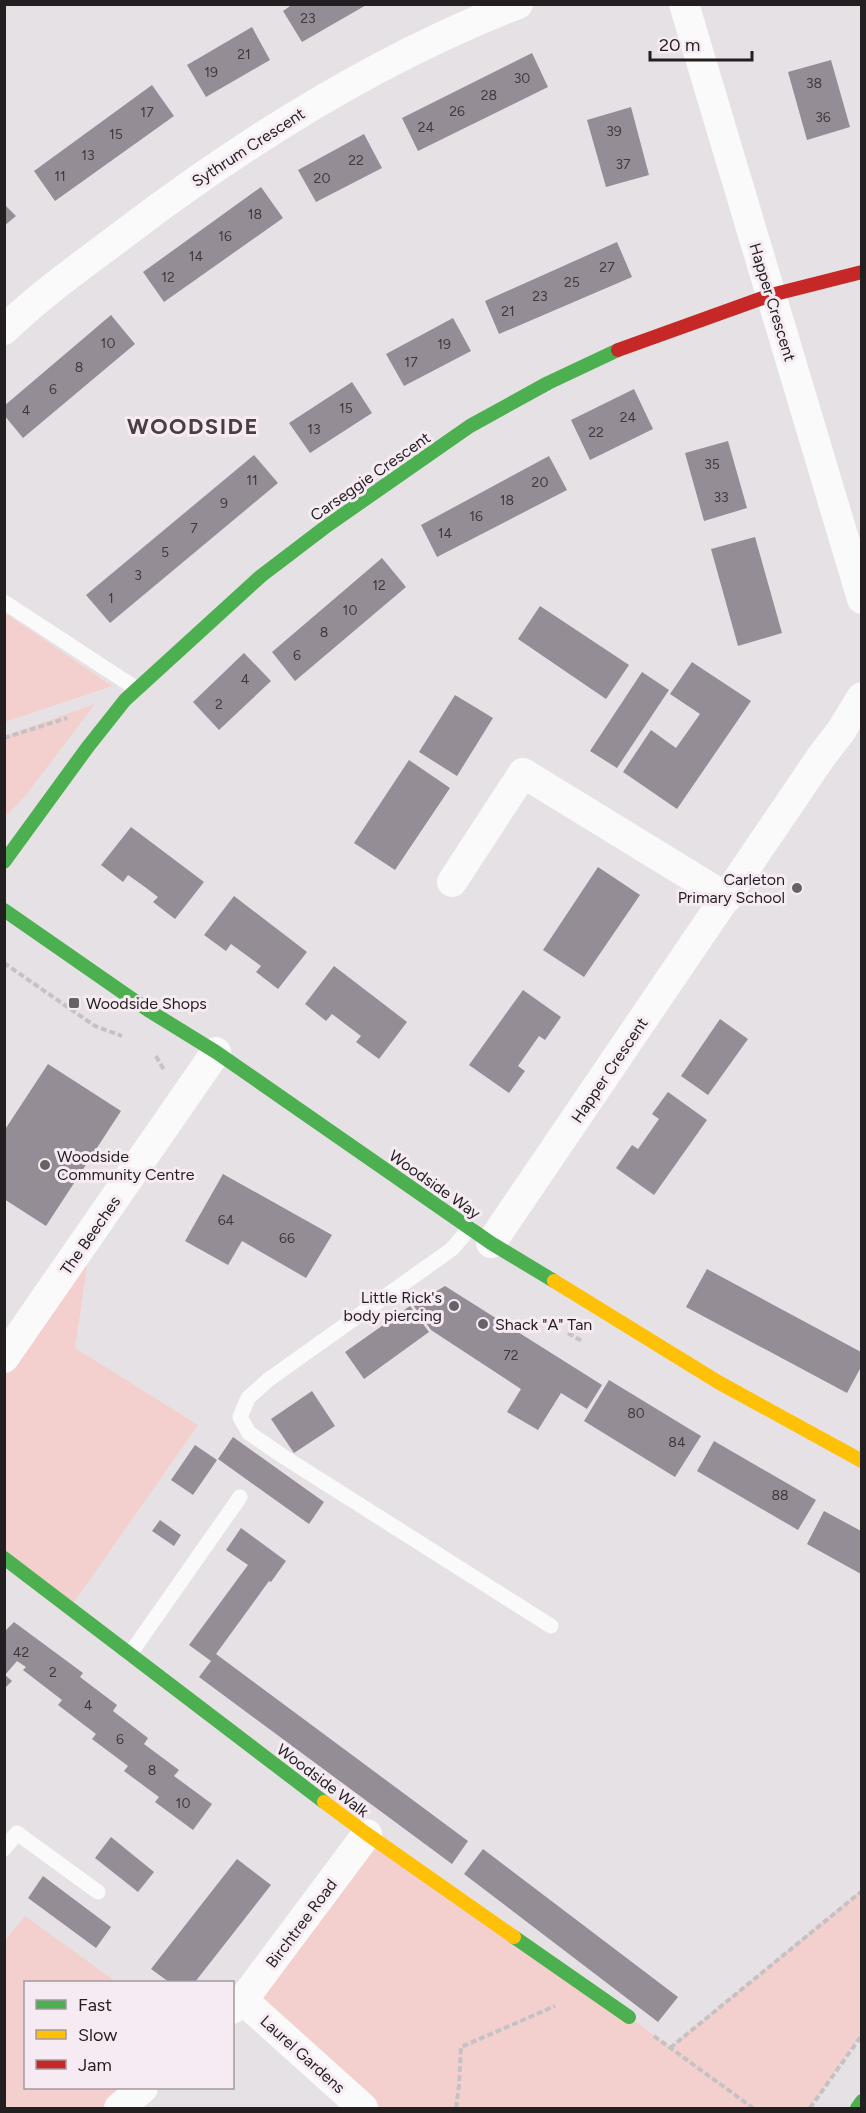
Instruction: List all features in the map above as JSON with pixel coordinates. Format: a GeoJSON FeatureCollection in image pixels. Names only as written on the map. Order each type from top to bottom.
{"type":"FeatureCollection","features":[{"type":"Feature","properties":{"kind":"street","name":"Sythrum Crescent"},"geometry":{"type":"LineString","coordinates":[[4,330],[79,267],[218,165],[314,104],[405,54],[518,4]]}},
{"type":"Feature","properties":{"kind":"street","name":"Happer Crescent"},"geometry":{"type":"LineString","coordinates":[[684,4],[861,599]]}},
{"type":"Feature","properties":{"kind":"street","name":"Carseggie Crescent"},"geometry":{"type":"LineString","coordinates":[[4,862],[125,700],[261,576],[337,519],[470,426],[607,354],[771,295],[861,272]]}},
{"type":"Feature","properties":{"kind":"street","name":"Happer Crescent"},"geometry":{"type":"LineString","coordinates":[[481,1236],[727,898],[821,757],[841,731],[861,697]]}},
{"type":"Feature","properties":{"kind":"street"},"geometry":{"type":"LineString","coordinates":[[452,882],[523,773],[727,898]]}},
{"type":"Feature","properties":{"kind":"street","name":"Woodside Way"},"geometry":{"type":"LineString","coordinates":[[4,910],[148,1010],[216,1052],[481,1236],[718,1382],[861,1461]]}},
{"type":"Feature","properties":{"kind":"street","name":"The Beeches"},"geometry":{"type":"LineString","coordinates":[[6,1354],[216,1052]]}},
{"type":"Feature","properties":{"kind":"street","name":"Woodside Walk"},"geometry":{"type":"LineString","coordinates":[[4,1558],[367,1834],[629,2017]]}},
{"type":"Feature","properties":{"kind":"street","name":"Birchtree Road"},"geometry":{"type":"LineString","coordinates":[[238,2005],[367,1834]]}},
{"type":"Feature","properties":{"kind":"street","name":"Laurel Gardens"},"geometry":{"type":"LineString","coordinates":[[238,2005],[363,2109]]}},
{"type":"Feature","properties":{"kind":"street"},"geometry":{"type":"LineString","coordinates":[[119,2109],[142,2089]]}},
{"type":"Feature","properties":{"kind":"street"},"geometry":{"type":"LineString","coordinates":[[857,2109],[861,2101]]}},
{"type":"Feature","properties":{"kind":"lane"},"geometry":{"type":"LineString","coordinates":[[4,602],[138,689]]}},
{"type":"Feature","properties":{"kind":"lane"},"geometry":{"type":"LineString","coordinates":[[481,1236],[452,1249],[268,1380],[248,1398],[240,1417],[249,1433],[284,1457],[551,1626]]}},
{"type":"Feature","properties":{"kind":"lane"},"geometry":{"type":"LineString","coordinates":[[130,1654],[240,1497]]}},
{"type":"Feature","properties":{"kind":"lane"},"geometry":{"type":"LineString","coordinates":[[4,1849],[17,1833],[98,1892]]}},
{"type":"Feature","properties":{"kind":"path"},"geometry":{"type":"LineString","coordinates":[[670,2048],[861,1891]]}},
{"type":"Feature","properties":{"kind":"path"},"geometry":{"type":"LineString","coordinates":[[456,2109],[461,2047],[592,1990]]}},
{"type":"Feature","properties":{"kind":"path"},"geometry":{"type":"LineString","coordinates":[[629,2017],[753,2109]]}},
{"type":"Feature","properties":{"kind":"path"},"geometry":{"type":"LineString","coordinates":[[810,2109],[861,2035]]}},
{"type":"Feature","properties":{"kind":"shaded area"},"geometry":{"type":"Polygon","coordinates":[[[5,613],[112,686],[5,722],[5,613]]]}},
{"type":"Feature","properties":{"kind":"shaded area"},"geometry":{"type":"Polygon","coordinates":[[[95,704],[26,795],[5,817],[5,736],[95,704]]]}},
{"type":"Feature","properties":{"kind":"shaded area"},"geometry":{"type":"Polygon","coordinates":[[[92,1231],[75,1348],[198,1425],[70,1608],[5,1558],[4,1358],[92,1231]]]}},
{"type":"Feature","properties":{"kind":"shaded area"},"geometry":{"type":"Polygon","coordinates":[[[367,1834],[670,2047],[861,1890],[861,2035],[810,2108],[363,2108],[243,2000],[367,1834]]]}},
{"type":"Feature","properties":{"kind":"shaded area"},"geometry":{"type":"Polygon","coordinates":[[[25,1916],[115,1981],[24,1981],[24,2089],[142,2089],[119,2108],[5,2108],[5,1940],[25,1916]]]}},
{"type":"Feature","properties":{"kind":"building"},"geometry":{"type":"Polygon","coordinates":[[[293,4],[368,4],[302,42],[283,11],[293,4]]]}},
{"type":"Feature","properties":{"kind":"building"},"geometry":{"type":"Polygon","coordinates":[[[252,27],[270,60],[206,97],[187,65],[252,27]]]}},
{"type":"Feature","properties":{"kind":"building"},"geometry":{"type":"Polygon","coordinates":[[[532,53],[548,87],[418,151],[402,118],[532,53]]]}},
{"type":"Feature","properties":{"kind":"building"},"geometry":{"type":"Polygon","coordinates":[[[831,60],[850,127],[807,140],[788,72],[831,60]]]}},
{"type":"Feature","properties":{"kind":"building"},"geometry":{"type":"Polygon","coordinates":[[[152,85],[174,116],[55,201],[34,171],[152,85]]]}},
{"type":"Feature","properties":{"kind":"building"},"geometry":{"type":"Polygon","coordinates":[[[631,107],[649,175],[606,187],[587,120],[631,107]]]}},
{"type":"Feature","properties":{"kind":"building"},"geometry":{"type":"Polygon","coordinates":[[[364,134],[382,168],[316,202],[298,170],[364,134]]]}},
{"type":"Feature","properties":{"kind":"building"},"geometry":{"type":"Polygon","coordinates":[[[261,187],[283,218],[164,302],[143,272],[261,187]]]}},
{"type":"Feature","properties":{"kind":"building"},"geometry":{"type":"Polygon","coordinates":[[[4,204],[16,216],[4,226],[4,204]]]}},
{"type":"Feature","properties":{"kind":"building"},"geometry":{"type":"Polygon","coordinates":[[[617,242],[632,277],[499,334],[485,301],[617,242]]]}},
{"type":"Feature","properties":{"kind":"building"},"geometry":{"type":"Polygon","coordinates":[[[111,315],[135,344],[23,438],[4,415],[4,406],[111,315]]]}},
{"type":"Feature","properties":{"kind":"building"},"geometry":{"type":"Polygon","coordinates":[[[453,318],[471,351],[404,386],[386,354],[453,318]]]}},
{"type":"Feature","properties":{"kind":"building"},"geometry":{"type":"Polygon","coordinates":[[[352,382],[372,413],[310,453],[289,423],[352,382]]]}},
{"type":"Feature","properties":{"kind":"building"},"geometry":{"type":"Polygon","coordinates":[[[634,389],[653,429],[590,460],[571,420],[634,389]]]}},
{"type":"Feature","properties":{"kind":"building"},"geometry":{"type":"Polygon","coordinates":[[[728,441],[747,508],[704,521],[685,453],[728,441]]]}},
{"type":"Feature","properties":{"kind":"building"},"geometry":{"type":"Polygon","coordinates":[[[254,455],[278,483],[110,623],[86,595],[254,455]]]}},
{"type":"Feature","properties":{"kind":"building"},"geometry":{"type":"Polygon","coordinates":[[[549,456],[567,490],[437,557],[421,525],[549,456]]]}},
{"type":"Feature","properties":{"kind":"building"},"geometry":{"type":"Polygon","coordinates":[[[755,537],[782,633],[738,646],[711,549],[755,537]]]}},
{"type":"Feature","properties":{"kind":"building"},"geometry":{"type":"Polygon","coordinates":[[[382,558],[406,587],[295,681],[272,652],[382,558]]]}},
{"type":"Feature","properties":{"kind":"building"},"geometry":{"type":"Polygon","coordinates":[[[540,606],[629,665],[606,699],[518,639],[540,606]]]}},
{"type":"Feature","properties":{"kind":"building"},"geometry":{"type":"Polygon","coordinates":[[[244,653],[271,681],[219,730],[193,702],[244,653]]]}},
{"type":"Feature","properties":{"kind":"building"},"geometry":{"type":"Polygon","coordinates":[[[692,662],[751,701],[677,809],[623,772],[651,730],[676,748],[700,714],[670,694],[692,662]]]}},
{"type":"Feature","properties":{"kind":"building"},"geometry":{"type":"Polygon","coordinates":[[[642,672],[669,690],[617,768],[590,751],[642,672]]]}},
{"type":"Feature","properties":{"kind":"building"},"geometry":{"type":"Polygon","coordinates":[[[455,695],[493,718],[457,776],[419,752],[455,695]]]}},
{"type":"Feature","properties":{"kind":"building"},"geometry":{"type":"Polygon","coordinates":[[[409,760],[450,788],[395,870],[354,843],[409,760]]]}},
{"type":"Feature","properties":{"kind":"building"},"geometry":{"type":"Polygon","coordinates":[[[131,827],[204,882],[175,919],[153,902],[158,897],[145,887],[128,875],[123,882],[101,865],[131,827]]]}},
{"type":"Feature","properties":{"kind":"building"},"geometry":{"type":"Polygon","coordinates":[[[598,867],[640,895],[584,977],[543,950],[598,867]]]}},
{"type":"Feature","properties":{"kind":"building"},"geometry":{"type":"Polygon","coordinates":[[[234,896],[307,952],[278,989],[256,972],[261,966],[231,944],[226,951],[204,935],[234,896]]]}},
{"type":"Feature","properties":{"kind":"building"},"geometry":{"type":"Polygon","coordinates":[[[334,966],[407,1022],[379,1059],[356,1042],[361,1036],[332,1014],[326,1021],[305,1004],[334,966]]]}},
{"type":"Feature","properties":{"kind":"building"},"geometry":{"type":"Polygon","coordinates":[[[523,990],[561,1017],[545,1040],[539,1036],[518,1066],[525,1071],[509,1093],[469,1065],[523,990]]]}},
{"type":"Feature","properties":{"kind":"building"},"geometry":{"type":"Polygon","coordinates":[[[720,1019],[748,1039],[708,1095],[681,1076],[720,1019]]]}},
{"type":"Feature","properties":{"kind":"building","name":"Woodside Community Centre"},"geometry":{"type":"Polygon","coordinates":[[[48,1064],[121,1111],[46,1226],[4,1199],[4,1131],[48,1064]]]}},
{"type":"Feature","properties":{"kind":"building"},"geometry":{"type":"Polygon","coordinates":[[[668,1092],[707,1120],[654,1195],[616,1168],[632,1145],[638,1149],[659,1119],[652,1114],[668,1092]]]}},
{"type":"Feature","properties":{"kind":"building"},"geometry":{"type":"Polygon","coordinates":[[[223,1174],[332,1235],[306,1278],[242,1241],[228,1265],[185,1241],[223,1174]]]}},
{"type":"Feature","properties":{"kind":"building"},"geometry":{"type":"Polygon","coordinates":[[[707,1269],[861,1352],[861,1367],[847,1393],[686,1307],[707,1269]]]}},
{"type":"Feature","properties":{"kind":"building"},"geometry":{"type":"Polygon","coordinates":[[[445,1286],[602,1385],[587,1409],[561,1393],[538,1430],[507,1412],[521,1389],[431,1330],[413,1305],[445,1286]]]}},
{"type":"Feature","properties":{"kind":"building"},"geometry":{"type":"Polygon","coordinates":[[[410,1306],[429,1332],[364,1379],[345,1352],[410,1306]]]}},
{"type":"Feature","properties":{"kind":"building"},"geometry":{"type":"Polygon","coordinates":[[[609,1380],[701,1436],[675,1477],[584,1421],[609,1380]]]}},
{"type":"Feature","properties":{"kind":"building"},"geometry":{"type":"Polygon","coordinates":[[[312,1391],[335,1426],[294,1453],[271,1419],[312,1391]]]}},
{"type":"Feature","properties":{"kind":"building"},"geometry":{"type":"Polygon","coordinates":[[[233,1437],[324,1502],[309,1524],[218,1459],[233,1437]]]}},
{"type":"Feature","properties":{"kind":"building"},"geometry":{"type":"Polygon","coordinates":[[[714,1441],[816,1500],[798,1530],[697,1471],[714,1441]]]}},
{"type":"Feature","properties":{"kind":"building"},"geometry":{"type":"Polygon","coordinates":[[[195,1445],[217,1460],[193,1495],[171,1480],[195,1445]]]}},
{"type":"Feature","properties":{"kind":"building"},"geometry":{"type":"Polygon","coordinates":[[[824,1511],[861,1531],[861,1574],[807,1544],[824,1511]]]}},
{"type":"Feature","properties":{"kind":"building"},"geometry":{"type":"Polygon","coordinates":[[[160,1520],[181,1535],[174,1546],[152,1531],[160,1520]]]}},
{"type":"Feature","properties":{"kind":"building"},"geometry":{"type":"Polygon","coordinates":[[[241,1528],[286,1561],[216,1654],[468,1841],[452,1864],[199,1677],[211,1661],[189,1645],[248,1565],[226,1550],[241,1528]]]}},
{"type":"Feature","properties":{"kind":"building"},"geometry":{"type":"Polygon","coordinates":[[[14,1622],[83,1673],[80,1677],[117,1705],[113,1711],[148,1738],[144,1744],[179,1770],[174,1776],[212,1804],[193,1830],[155,1802],[159,1797],[124,1771],[128,1766],[92,1739],[96,1734],[58,1705],[62,1700],[23,1670],[26,1667],[17,1661],[5,1675],[12,1681],[4,1689],[4,1632],[14,1622]]]}},
{"type":"Feature","properties":{"kind":"building"},"geometry":{"type":"Polygon","coordinates":[[[111,1837],[154,1872],[138,1892],[95,1858],[111,1837]]]}},
{"type":"Feature","properties":{"kind":"building"},"geometry":{"type":"Polygon","coordinates":[[[483,1849],[678,1997],[658,2022],[464,1874],[483,1849]]]}},
{"type":"Feature","properties":{"kind":"building"},"geometry":{"type":"Polygon","coordinates":[[[237,1859],[271,1885],[196,1981],[168,1981],[151,1969],[237,1859]]]}},
{"type":"Feature","properties":{"kind":"building"},"geometry":{"type":"Polygon","coordinates":[[[43,1876],[111,1927],[96,1948],[28,1898],[43,1876]]]}},
{"type":"Feature","properties":{"kind":"traffic: fast"},"geometry":{"type":"LineString","coordinates":[[4,862],[125,700],[261,576],[328,525],[470,426],[548,383],[618,350]]}},
{"type":"Feature","properties":{"kind":"traffic: fast"},"geometry":{"type":"LineString","coordinates":[[4,910],[148,1010],[216,1052],[491,1243],[554,1281]]}},
{"type":"Feature","properties":{"kind":"traffic: fast"},"geometry":{"type":"LineString","coordinates":[[4,1558],[324,1802]]}},
{"type":"Feature","properties":{"kind":"traffic: fast"},"geometry":{"type":"LineString","coordinates":[[514,1937],[629,2017]]}},
{"type":"Feature","properties":{"kind":"traffic: fast"},"geometry":{"type":"LineString","coordinates":[[857,2108],[862,2101]]}},
{"type":"Feature","properties":{"kind":"traffic: slow"},"geometry":{"type":"LineString","coordinates":[[554,1281],[718,1382],[862,1461]]}},
{"type":"Feature","properties":{"kind":"traffic: slow"},"geometry":{"type":"LineString","coordinates":[[324,1802],[514,1937]]}},
{"type":"Feature","properties":{"kind":"traffic: jam"},"geometry":{"type":"LineString","coordinates":[[618,350],[771,295],[862,272]]}},
{"type":"Feature","properties":{"kind":"place","name":"Carleton Primary School"},"geometry":{"type":"Point","coordinates":[797,888]}},
{"type":"Feature","properties":{"kind":"place","name":"Woodside Shops"},"geometry":{"type":"Point","coordinates":[74,1003]}},
{"type":"Feature","properties":{"kind":"place","name":"Woodside Community Centre"},"geometry":{"type":"Point","coordinates":[45,1165]}},
{"type":"Feature","properties":{"kind":"place","name":"Little Rick's body piercing"},"geometry":{"type":"Point","coordinates":[454,1306]}},
{"type":"Feature","properties":{"kind":"place","name":"Shack \"A\" Tan"},"geometry":{"type":"Point","coordinates":[483,1324]}},
{"type":"Feature","properties":{"kind":"district","name":"WOODSIDE"},"geometry":{"type":"Point","coordinates":[193,426]}}]}
